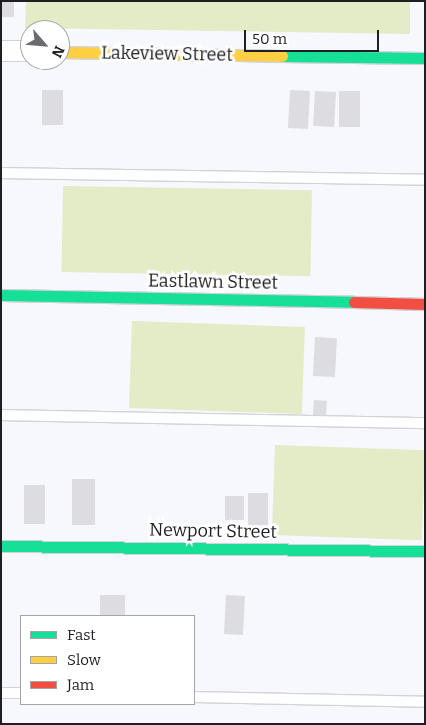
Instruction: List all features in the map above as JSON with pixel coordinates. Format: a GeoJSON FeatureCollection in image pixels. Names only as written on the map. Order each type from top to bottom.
{"type":"FeatureCollection","features":[{"type":"Feature","properties":{"kind":"street"},"geometry":{"type":"LineString","coordinates":[[1,51],[20,51]]}},
{"type":"Feature","properties":{"kind":"street","name":"Lakeview Street"},"geometry":{"type":"LineString","coordinates":[[70,52],[425,58]]}},
{"type":"Feature","properties":{"kind":"street","name":"Eastlawn Street"},"geometry":{"type":"LineString","coordinates":[[1,295],[425,304]]}},
{"type":"Feature","properties":{"kind":"street","name":"Newport Street"},"geometry":{"type":"LineString","coordinates":[[1,546],[425,551]]}},
{"type":"Feature","properties":{"kind":"lane"},"geometry":{"type":"LineString","coordinates":[[1,173],[425,180]]}},
{"type":"Feature","properties":{"kind":"lane"},"geometry":{"type":"LineString","coordinates":[[1,415],[425,423]]}},
{"type":"Feature","properties":{"kind":"lane"},"geometry":{"type":"LineString","coordinates":[[1,693],[20,694]]}},
{"type":"Feature","properties":{"kind":"lane"},"geometry":{"type":"LineString","coordinates":[[195,697],[425,702]]}},
{"type":"Feature","properties":{"kind":"green space"},"geometry":{"type":"Polygon","coordinates":[[[26,1],[410,1],[410,34],[70,29],[70,20],[25,20],[26,1]]]}},
{"type":"Feature","properties":{"kind":"green space"},"geometry":{"type":"Polygon","coordinates":[[[63,186],[312,190],[310,276],[61,272],[63,186]]]}},
{"type":"Feature","properties":{"kind":"green space"},"geometry":{"type":"Polygon","coordinates":[[[132,321],[305,327],[302,414],[129,408],[132,321]]]}},
{"type":"Feature","properties":{"kind":"green space"},"geometry":{"type":"Polygon","coordinates":[[[275,445],[425,450],[422,540],[272,535],[275,445]]]}},
{"type":"Feature","properties":{"kind":"building"},"geometry":{"type":"Polygon","coordinates":[[[1,1],[14,1],[14,17],[1,17],[1,1]]]}},
{"type":"Feature","properties":{"kind":"building"},"geometry":{"type":"Polygon","coordinates":[[[42,90],[63,90],[63,125],[42,125],[42,90]]]}},
{"type":"Feature","properties":{"kind":"building"},"geometry":{"type":"Polygon","coordinates":[[[290,90],[310,91],[308,129],[288,128],[290,90]]]}},
{"type":"Feature","properties":{"kind":"building"},"geometry":{"type":"Polygon","coordinates":[[[315,91],[336,92],[334,127],[313,126],[315,91]]]}},
{"type":"Feature","properties":{"kind":"building"},"geometry":{"type":"Polygon","coordinates":[[[339,91],[360,91],[360,127],[339,127],[339,91]]]}},
{"type":"Feature","properties":{"kind":"building"},"geometry":{"type":"Polygon","coordinates":[[[315,337],[337,338],[335,377],[313,376],[315,337]]]}},
{"type":"Feature","properties":{"kind":"building"},"geometry":{"type":"Polygon","coordinates":[[[314,400],[327,401],[326,417],[313,416],[314,400]]]}},
{"type":"Feature","properties":{"kind":"building"},"geometry":{"type":"Polygon","coordinates":[[[72,479],[95,479],[95,525],[72,525],[72,479]]]}},
{"type":"Feature","properties":{"kind":"building"},"geometry":{"type":"Polygon","coordinates":[[[24,485],[45,485],[45,524],[24,524],[24,485]]]}},
{"type":"Feature","properties":{"kind":"building"},"geometry":{"type":"Polygon","coordinates":[[[248,493],[268,493],[268,525],[248,525],[248,493]]]}},
{"type":"Feature","properties":{"kind":"building"},"geometry":{"type":"Polygon","coordinates":[[[225,496],[244,496],[244,520],[225,520],[225,496]]]}},
{"type":"Feature","properties":{"kind":"building"},"geometry":{"type":"Polygon","coordinates":[[[100,595],[125,595],[125,615],[100,615],[100,595]]]}},
{"type":"Feature","properties":{"kind":"building"},"geometry":{"type":"Polygon","coordinates":[[[226,595],[245,596],[243,635],[224,634],[226,595]]]}},
{"type":"Feature","properties":{"kind":"traffic: fast"},"geometry":{"type":"LineString","coordinates":[[282,56],[425,58]]}},
{"type":"Feature","properties":{"kind":"traffic: fast"},"geometry":{"type":"LineString","coordinates":[[1,295],[354,302]]}},
{"type":"Feature","properties":{"kind":"traffic: fast"},"geometry":{"type":"LineString","coordinates":[[1,546],[425,551]]}},
{"type":"Feature","properties":{"kind":"traffic: slow"},"geometry":{"type":"LineString","coordinates":[[70,52],[282,56]]}},
{"type":"Feature","properties":{"kind":"traffic: jam"},"geometry":{"type":"LineString","coordinates":[[354,302],[425,304]]}}]}
